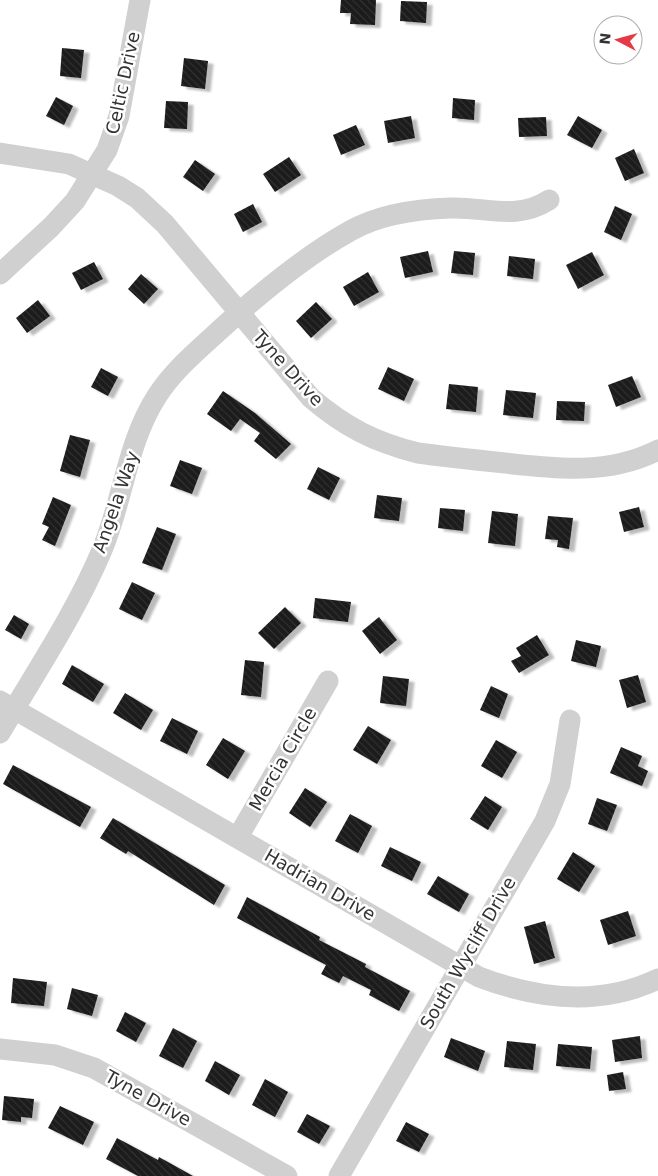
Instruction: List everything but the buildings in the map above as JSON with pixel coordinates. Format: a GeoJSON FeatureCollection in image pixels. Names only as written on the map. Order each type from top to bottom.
{"type":"FeatureCollection","features":[{"type":"Feature","properties":{"kind":"street","name":"Celtic Drive"},"geometry":{"type":"LineString","coordinates":[[0,274],[51,227],[75,201],[94,174],[107,150],[120,116],[140,0]]}},
{"type":"Feature","properties":{"kind":"street","name":"Tyne Drive"},"geometry":{"type":"LineString","coordinates":[[0,153],[52,160],[94,174],[137,198],[154,212],[296,382],[324,410],[351,429],[396,448],[440,456],[573,469],[606,467],[639,458],[658,450]]}},
{"type":"Feature","properties":{"kind":"street","name":"Angela Way"},"geometry":{"type":"LineString","coordinates":[[0,733],[7,705],[74,606],[102,550],[116,513],[141,430],[156,397],[173,374],[239,313],[318,251],[368,222],[384,216],[452,208],[523,212],[535,209],[549,200]]}},
{"type":"Feature","properties":{"kind":"street","name":"Mercia Circle"},"geometry":{"type":"LineString","coordinates":[[238,837],[328,681]]}},
{"type":"Feature","properties":{"kind":"street","name":"Hadrian Drive"},"geometry":{"type":"LineString","coordinates":[[7,705],[238,837],[460,968],[516,990],[552,997],[604,995],[642,986],[658,979]]}},
{"type":"Feature","properties":{"kind":"street","name":"South Wycliff Drive"},"geometry":{"type":"LineString","coordinates":[[339,1176],[545,822],[554,802],[564,768],[570,720]]}},
{"type":"Feature","properties":{"kind":"street","name":"Tyne Drive"},"geometry":{"type":"LineString","coordinates":[[0,1049],[55,1055],[94,1068],[287,1176]]}}]}
